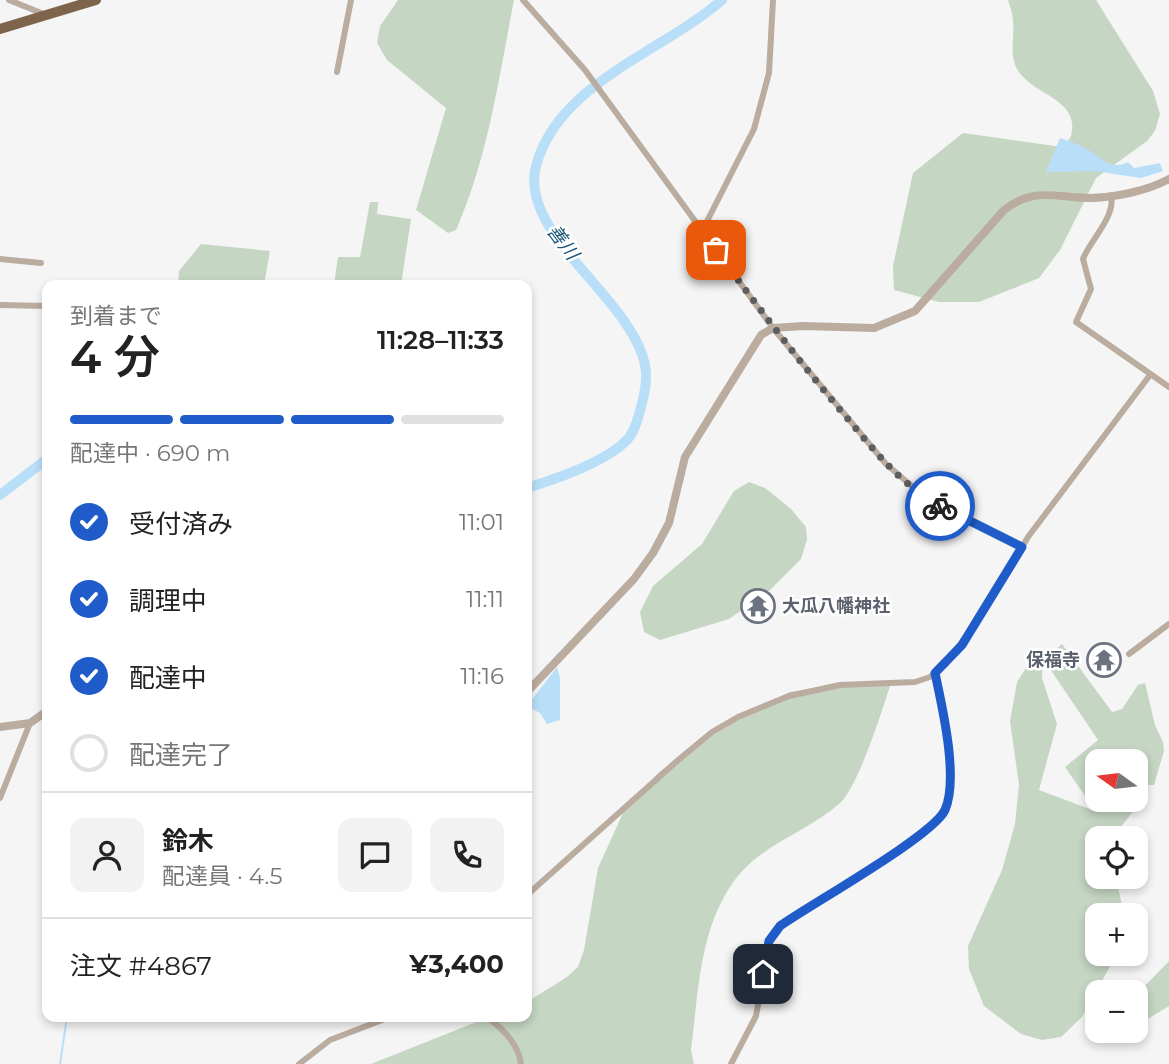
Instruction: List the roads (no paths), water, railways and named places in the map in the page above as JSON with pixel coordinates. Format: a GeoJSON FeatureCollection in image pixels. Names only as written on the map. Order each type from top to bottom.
{"type":"FeatureCollection","features":[{"type":"Feature","properties":{"kind":"highway"},"geometry":{"type":"LineString","coordinates":[[0,29],[96,0]]}},
{"type":"Feature","properties":{"kind":"street"},"geometry":{"type":"LineString","coordinates":[[9,0],[46,15]]}},
{"type":"Feature","properties":{"kind":"street"},"geometry":{"type":"LineString","coordinates":[[337,72],[351,0]]}},
{"type":"Feature","properties":{"kind":"street"},"geometry":{"type":"LineString","coordinates":[[523,0],[585,70],[773,328],[886,464],[910,487],[937,505],[1022,547]]}},
{"type":"Feature","properties":{"kind":"street"},"geometry":{"type":"LineString","coordinates":[[702,231],[754,129],[769,74],[773,0]]}},
{"type":"Feature","properties":{"kind":"street"},"geometry":{"type":"LineString","coordinates":[[532,687],[634,579],[653,553],[669,523],[685,457],[761,335],[773,328],[874,328],[915,311],[1004,210],[1017,200],[1031,195],[1093,198],[1169,179]]}},
{"type":"Feature","properties":{"kind":"street"},"geometry":{"type":"LineString","coordinates":[[1111,195],[1112,202],[1107,216],[1083,259],[1091,289],[1076,322],[1169,387]]}},
{"type":"Feature","properties":{"kind":"street"},"geometry":{"type":"LineString","coordinates":[[0,258],[41,263]]}},
{"type":"Feature","properties":{"kind":"street"},"geometry":{"type":"LineString","coordinates":[[0,305],[42,306]]}},
{"type":"Feature","properties":{"kind":"street"},"geometry":{"type":"LineString","coordinates":[[532,891],[677,761],[712,732],[738,717],[789,696],[840,685],[915,682],[935,673],[962,645],[1022,547],[1150,375]]}},
{"type":"Feature","properties":{"kind":"street"},"geometry":{"type":"LineString","coordinates":[[1129,654],[1169,624]]}},
{"type":"Feature","properties":{"kind":"street"},"geometry":{"type":"LineString","coordinates":[[731,1064],[756,1016],[769,941],[780,926],[925,832],[945,810],[950,782],[935,673]]}},
{"type":"Feature","properties":{"kind":"street"},"geometry":{"type":"LineString","coordinates":[[0,727],[30,723],[42,715]]}},
{"type":"Feature","properties":{"kind":"street"},"geometry":{"type":"LineString","coordinates":[[0,798],[30,723]]}},
{"type":"Feature","properties":{"kind":"street"},"geometry":{"type":"LineString","coordinates":[[299,1064],[330,1040],[377,1022]]}},
{"type":"Feature","properties":{"kind":"street"},"geometry":{"type":"LineString","coordinates":[[494,1022],[502,1028],[520,1056],[521,1064]]}},
{"type":"Feature","properties":{"kind":"water"},"geometry":{"type":"Polygon","coordinates":[[[1060,138],[1084,147],[1111,164],[1128,162],[1134,168],[1160,163],[1163,171],[1141,178],[1094,171],[1046,172],[1060,138]]]}},
{"type":"Feature","properties":{"kind":"water"},"geometry":{"type":"Polygon","coordinates":[[[557,667],[560,678],[560,720],[547,724],[540,713],[532,709],[532,700],[557,667]]]}},
{"type":"Feature","properties":{"kind":"waterway","name":"善川"},"geometry":{"type":"LineString","coordinates":[[532,486],[566,475],[607,456],[627,440],[637,420],[646,381],[645,365],[636,340],[620,315],[559,241],[544,216],[535,191],[536,166],[548,137],[566,112],[589,90],[722,0]]}},
{"type":"Feature","properties":{"kind":"waterway","name":"善川"},"geometry":{"type":"LineString","coordinates":[[0,495],[42,463]]}},
{"type":"Feature","properties":{"kind":"waterway"},"geometry":{"type":"LineString","coordinates":[[60,1064],[66,1022]]}},
{"type":"Feature","properties":{"kind":"place","name":"大瓜八幡神社"},"geometry":{"type":"Point","coordinates":[758,606]}},
{"type":"Feature","properties":{"kind":"place","name":"保福寺"},"geometry":{"type":"Point","coordinates":[1104,660]}}]}
